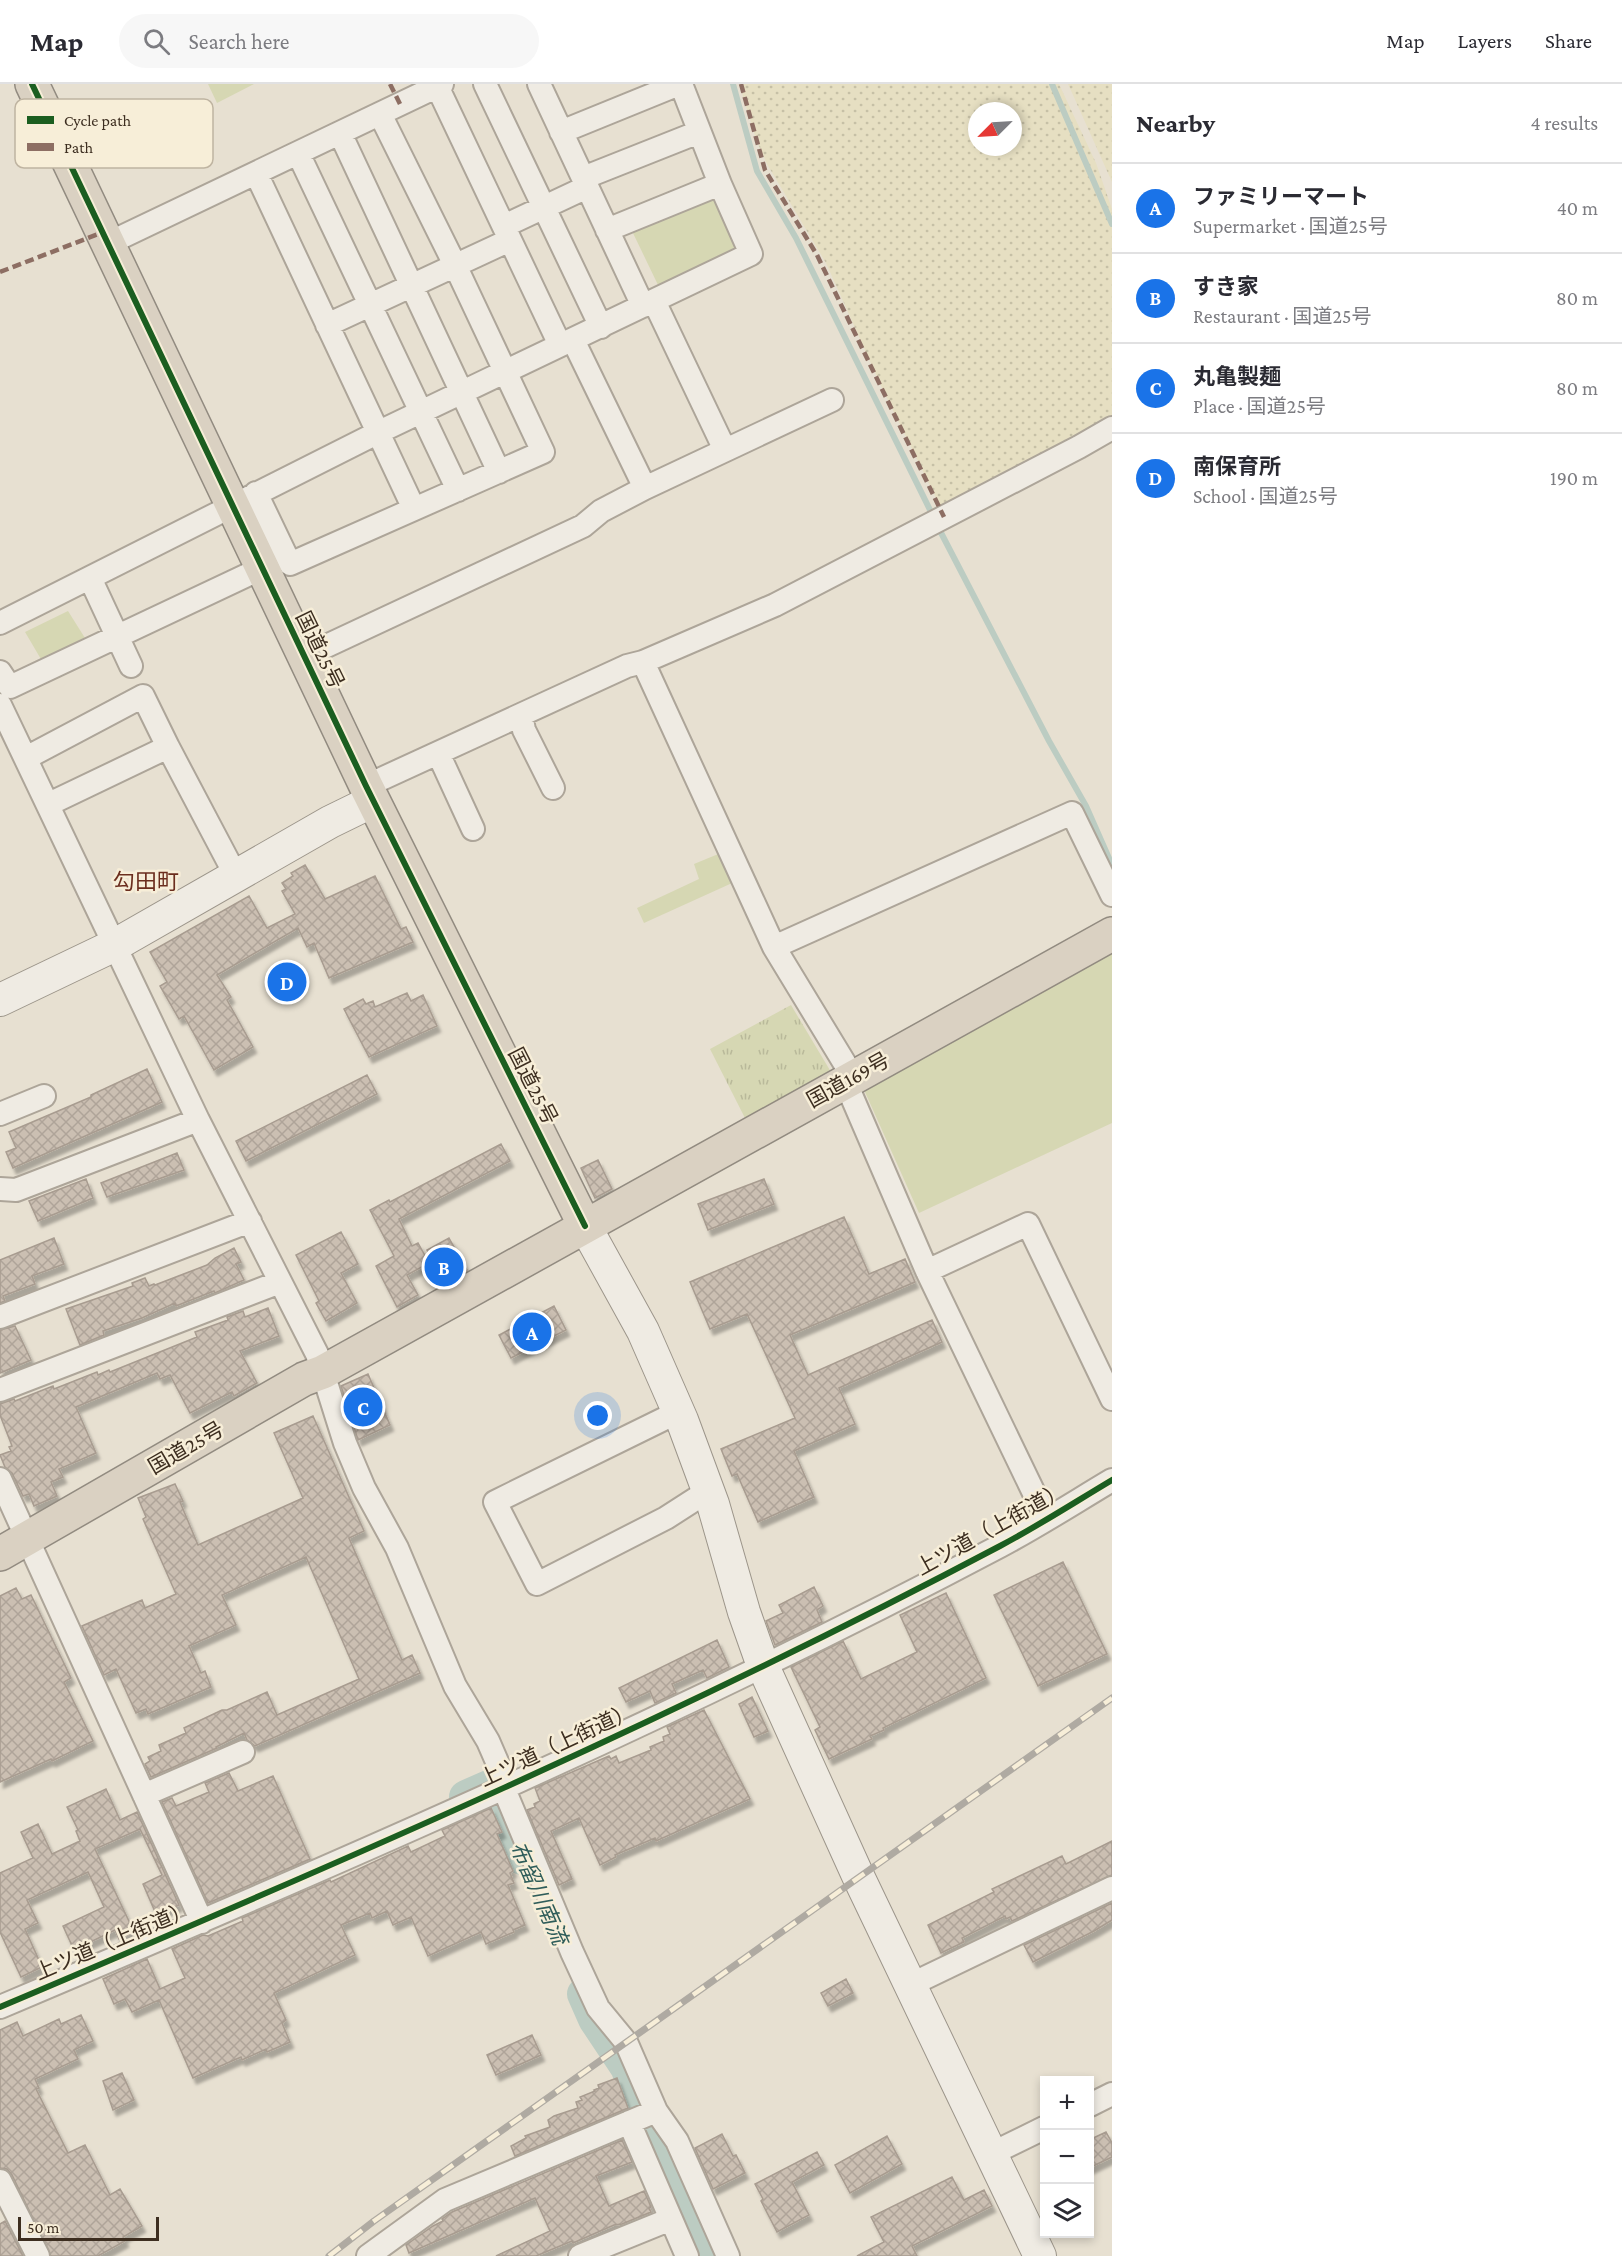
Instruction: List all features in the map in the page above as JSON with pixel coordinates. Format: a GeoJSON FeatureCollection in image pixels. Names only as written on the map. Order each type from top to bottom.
{"type":"FeatureCollection","features":[{"type":"Feature","properties":{"kind":"highway","name":"国道25号"},"geometry":{"type":"LineString","coordinates":[[32,84],[39,99]]}},
{"type":"Feature","properties":{"kind":"highway","name":"国道25号"},"geometry":{"type":"LineString","coordinates":[[14,1547],[294,1385],[323,1372],[585,1226],[370,794],[262,568],[244,499],[107,244],[71,168]]}},
{"type":"Feature","properties":{"kind":"highway","name":"国道169号"},"geometry":{"type":"LineString","coordinates":[[585,1226],[1112,934]]}},
{"type":"Feature","properties":{"kind":"street"},"geometry":{"type":"LineString","coordinates":[[485,84],[601,327]]}},
{"type":"Feature","properties":{"kind":"street"},"geometry":{"type":"LineString","coordinates":[[539,84],[608,230],[725,450]]}},
{"type":"Feature","properties":{"kind":"street"},"geometry":{"type":"LineString","coordinates":[[0,623],[379,432],[751,254],[680,84],[561,132]]}},
{"type":"Feature","properties":{"kind":"street"},"geometry":{"type":"LineString","coordinates":[[107,244],[440,85],[507,233],[645,488]]}},
{"type":"Feature","properties":{"kind":"street"},"geometry":{"type":"LineString","coordinates":[[244,499],[290,564],[543,452],[455,265],[380,114]]}},
{"type":"Feature","properties":{"kind":"street"},"geometry":{"type":"LineString","coordinates":[[327,326],[455,265],[585,183],[699,132]]}},
{"type":"Feature","properties":{"kind":"street"},"geometry":{"type":"LineString","coordinates":[[340,133],[499,472]]}},
{"type":"Feature","properties":{"kind":"street"},"geometry":{"type":"LineString","coordinates":[[298,153],[458,490]]}},
{"type":"Feature","properties":{"kind":"street"},"geometry":{"type":"LineString","coordinates":[[256,173],[414,509]]}},
{"type":"Feature","properties":{"kind":"street"},"geometry":{"type":"LineString","coordinates":[[608,230],[720,184]]}},
{"type":"Feature","properties":{"kind":"street"},"geometry":{"type":"LineString","coordinates":[[305,656],[583,526],[602,511],[645,488],[832,400]]}},
{"type":"Feature","properties":{"kind":"street"},"geometry":{"type":"LineString","coordinates":[[0,1000],[115,945],[330,822],[370,794],[438,753],[627,666],[643,662],[775,605],[1112,428]]}},
{"type":"Feature","properties":{"kind":"street"},"geometry":{"type":"LineString","coordinates":[[0,672],[10,687],[262,568]]}},
{"type":"Feature","properties":{"kind":"street"},"geometry":{"type":"LineString","coordinates":[[90,578],[131,666]]}},
{"type":"Feature","properties":{"kind":"street"},"geometry":{"type":"LineString","coordinates":[[643,662],[774,947],[849,1079],[927,1271],[1046,1518]]}},
{"type":"Feature","properties":{"kind":"street"},"geometry":{"type":"LineString","coordinates":[[26,758],[143,696],[236,876]]}},
{"type":"Feature","properties":{"kind":"street"},"geometry":{"type":"LineString","coordinates":[[0,705],[198,1120],[317,1353],[345,1443],[364,1488],[397,1548],[455,1686],[488,1741],[572,1952],[598,2008],[627,2043],[656,2111],[677,2141],[728,2256]]}},
{"type":"Feature","properties":{"kind":"street"},"geometry":{"type":"LineString","coordinates":[[521,715],[524,730],[553,788]]}},
{"type":"Feature","properties":{"kind":"street"},"geometry":{"type":"LineString","coordinates":[[49,804],[168,747]]}},
{"type":"Feature","properties":{"kind":"street"},"geometry":{"type":"LineString","coordinates":[[438,753],[472,829]]}},
{"type":"Feature","properties":{"kind":"street"},"geometry":{"type":"LineString","coordinates":[[774,947],[1072,813],[1112,895]]}},
{"type":"Feature","properties":{"kind":"street"},"geometry":{"type":"LineString","coordinates":[[0,1114],[44,1096]]}},
{"type":"Feature","properties":{"kind":"street"},"geometry":{"type":"LineString","coordinates":[[0,1189],[16,1190],[198,1120]]}},
{"type":"Feature","properties":{"kind":"street"},"geometry":{"type":"LineString","coordinates":[[0,1317],[250,1221]]}},
{"type":"Feature","properties":{"kind":"street"},"geometry":{"type":"LineString","coordinates":[[927,1271],[1028,1224],[1112,1399]]}},
{"type":"Feature","properties":{"kind":"street"},"geometry":{"type":"LineString","coordinates":[[585,1226],[643,1331],[678,1412],[708,1491],[744,1612],[764,1665],[859,1878],[1040,2256]]}},
{"type":"Feature","properties":{"kind":"street"},"geometry":{"type":"LineString","coordinates":[[0,1390],[280,1282]]}},
{"type":"Feature","properties":{"kind":"street"},"geometry":{"type":"LineString","coordinates":[[678,1412],[495,1502],[537,1584],[666,1518],[708,1491]]}},
{"type":"Feature","properties":{"kind":"street"},"geometry":{"type":"LineString","coordinates":[[0,1479],[14,1547],[144,1795],[202,1922]]}},
{"type":"Feature","properties":{"kind":"street","name":"上ツ道（上街道）"},"geometry":{"type":"LineString","coordinates":[[0,2007],[202,1922],[506,1788],[764,1665],[1003,1545],[1112,1480]]}},
{"type":"Feature","properties":{"kind":"street"},"geometry":{"type":"LineString","coordinates":[[144,1795],[243,1752]]}},
{"type":"Feature","properties":{"kind":"street"},"geometry":{"type":"LineString","coordinates":[[910,1985],[1112,1888]]}},
{"type":"Feature","properties":{"kind":"street"},"geometry":{"type":"LineString","coordinates":[[1094,2103],[1112,2094]]}},
{"type":"Feature","properties":{"kind":"street"},"geometry":{"type":"LineString","coordinates":[[368,2256],[445,2200],[656,2111]]}},
{"type":"Feature","properties":{"kind":"street"},"geometry":{"type":"LineString","coordinates":[[629,2122],[687,2256]]}},
{"type":"Feature","properties":{"kind":"street"},"geometry":{"type":"LineString","coordinates":[[991,2154],[1040,2130]]}},
{"type":"Feature","properties":{"kind":"street"},"geometry":{"type":"LineString","coordinates":[[0,2181],[38,2256]]}},
{"type":"Feature","properties":{"kind":"street"},"geometry":{"type":"LineString","coordinates":[[580,2256],[670,2219]]}},
{"type":"Feature","properties":{"kind":"shaded area"},"geometry":{"type":"Polygon","coordinates":[[[739,84],[1059,84],[1096,163],[1112,209],[1112,419],[942,510],[882,388],[826,263],[767,164],[756,139],[739,84]]]}},
{"type":"Feature","properties":{"kind":"shaded area"},"geometry":{"type":"Polygon","coordinates":[[[1068,84],[1112,84],[1112,182],[1068,84]]]}},
{"type":"Feature","properties":{"kind":"green space"},"geometry":{"type":"Polygon","coordinates":[[[208,84],[254,84],[217,103],[208,84]]]}},
{"type":"Feature","properties":{"kind":"green space"},"geometry":{"type":"Polygon","coordinates":[[[714,193],[741,247],[659,287],[632,231],[714,193]]]}},
{"type":"Feature","properties":{"kind":"green space"},"geometry":{"type":"Polygon","coordinates":[[[68,611],[90,646],[45,666],[25,632],[68,611]]]}},
{"type":"Feature","properties":{"kind":"green space"},"geometry":{"type":"Polygon","coordinates":[[[728,850],[741,879],[644,923],[637,908],[699,879],[694,864],[728,850]]]}},
{"type":"Feature","properties":{"kind":"green space"},"geometry":{"type":"Polygon","coordinates":[[[1112,947],[1112,1123],[919,1213],[861,1083],[1112,947]]]}},
{"type":"Feature","properties":{"kind":"green space"},"geometry":{"type":"Polygon","coordinates":[[[791,1005],[834,1077],[749,1126],[710,1049],[791,1005]]]}},
{"type":"Feature","properties":{"kind":"building"},"geometry":{"type":"Polygon","coordinates":[[[305,865],[325,899],[375,876],[401,929],[406,927],[413,942],[329,978],[314,943],[307,947],[298,928],[217,975],[231,997],[227,1000],[253,1047],[214,1070],[184,1016],[179,1019],[160,986],[167,982],[150,952],[249,896],[267,928],[295,914],[282,891],[286,889],[282,883],[293,876],[291,873],[305,865]]]}},
{"type":"Feature","properties":{"kind":"building"},"geometry":{"type":"Polygon","coordinates":[[[407,993],[411,1001],[423,995],[437,1026],[369,1057],[344,1009],[363,999],[366,1004],[373,1001],[375,1007],[407,993]]]}},
{"type":"Feature","properties":{"kind":"building"},"geometry":{"type":"Polygon","coordinates":[[[147,1069],[162,1102],[13,1168],[6,1152],[16,1148],[9,1132],[91,1097],[147,1069]]]}},
{"type":"Feature","properties":{"kind":"building"},"geometry":{"type":"Polygon","coordinates":[[[367,1075],[377,1094],[246,1161],[236,1141],[367,1075]]]}},
{"type":"Feature","properties":{"kind":"building"},"geometry":{"type":"Polygon","coordinates":[[[501,1144],[510,1161],[399,1219],[412,1246],[418,1243],[429,1263],[407,1275],[418,1295],[397,1307],[376,1266],[394,1256],[370,1210],[389,1200],[390,1202],[501,1144]]]}},
{"type":"Feature","properties":{"kind":"building"},"geometry":{"type":"Polygon","coordinates":[[[177,1153],[184,1170],[107,1197],[101,1183],[177,1153]]]}},
{"type":"Feature","properties":{"kind":"building"},"geometry":{"type":"Polygon","coordinates":[[[598,1160],[612,1189],[595,1198],[581,1168],[598,1160]]]}},
{"type":"Feature","properties":{"kind":"building"},"geometry":{"type":"Polygon","coordinates":[[[86,1179],[93,1198],[38,1221],[29,1201],[86,1179]]]}},
{"type":"Feature","properties":{"kind":"building"},"geometry":{"type":"Polygon","coordinates":[[[764,1179],[774,1204],[708,1230],[698,1204],[764,1179]]]}},
{"type":"Feature","properties":{"kind":"building"},"geometry":{"type":"Polygon","coordinates":[[[844,1217],[869,1274],[905,1259],[915,1282],[790,1335],[808,1375],[932,1320],[942,1342],[839,1388],[855,1424],[794,1451],[814,1497],[758,1522],[737,1474],[732,1476],[721,1449],[795,1418],[747,1314],[710,1329],[690,1282],[844,1217]]]}},
{"type":"Feature","properties":{"kind":"building"},"geometry":{"type":"Polygon","coordinates":[[[341,1232],[358,1264],[341,1273],[357,1303],[326,1321],[316,1303],[319,1301],[296,1255],[341,1232]]]}},
{"type":"Feature","properties":{"kind":"building"},"geometry":{"type":"Polygon","coordinates":[[[54,1238],[64,1264],[32,1276],[35,1284],[3,1296],[5,1301],[0,1303],[0,1260],[54,1238]]]}},
{"type":"Feature","properties":{"kind":"building"},"geometry":{"type":"Polygon","coordinates":[[[449,1238],[467,1270],[445,1283],[427,1250],[449,1238]]]}},
{"type":"Feature","properties":{"kind":"building"},"geometry":{"type":"Polygon","coordinates":[[[234,1248],[241,1262],[236,1264],[244,1280],[215,1293],[214,1291],[176,1306],[175,1303],[142,1318],[103,1331],[104,1335],[80,1345],[66,1309],[133,1286],[132,1283],[145,1278],[149,1286],[155,1285],[207,1265],[234,1248]]]}},
{"type":"Feature","properties":{"kind":"building"},"geometry":{"type":"Polygon","coordinates":[[[554,1306],[566,1330],[511,1358],[499,1335],[554,1306]]]}},
{"type":"Feature","properties":{"kind":"building"},"geometry":{"type":"Polygon","coordinates":[[[268,1308],[279,1336],[240,1351],[257,1383],[234,1396],[232,1392],[190,1413],[170,1375],[160,1379],[157,1373],[76,1407],[96,1453],[59,1469],[63,1477],[51,1482],[57,1496],[34,1506],[29,1494],[23,1496],[0,1455],[11,1451],[9,1447],[12,1446],[0,1415],[0,1404],[14,1399],[15,1401],[53,1386],[54,1389],[97,1372],[98,1375],[109,1370],[110,1372],[197,1337],[195,1332],[228,1320],[227,1317],[243,1311],[245,1317],[268,1308]]]}},
{"type":"Feature","properties":{"kind":"building"},"geometry":{"type":"Polygon","coordinates":[[[15,1326],[31,1360],[0,1373],[0,1330],[15,1326]]]}},
{"type":"Feature","properties":{"kind":"building"},"geometry":{"type":"Polygon","coordinates":[[[368,1374],[390,1425],[358,1440],[341,1386],[368,1374]]]}},
{"type":"Feature","properties":{"kind":"building"},"geometry":{"type":"Polygon","coordinates":[[[313,1416],[364,1531],[349,1538],[402,1660],[412,1655],[420,1673],[255,1746],[247,1740],[244,1733],[217,1748],[151,1777],[145,1764],[150,1761],[148,1757],[161,1751],[159,1745],[186,1733],[184,1728],[222,1710],[227,1710],[267,1692],[277,1715],[359,1679],[306,1557],[222,1595],[236,1625],[189,1646],[201,1673],[205,1671],[211,1687],[148,1714],[146,1709],[136,1713],[116,1669],[104,1675],[82,1626],[142,1600],[145,1608],[176,1594],[143,1519],[146,1517],[138,1498],[175,1484],[198,1545],[303,1498],[274,1433],[313,1416]]]}},
{"type":"Feature","properties":{"kind":"building"},"geometry":{"type":"Polygon","coordinates":[[[1063,1562],[1107,1654],[1038,1686],[994,1595],[1063,1562]]]}},
{"type":"Feature","properties":{"kind":"building"},"geometry":{"type":"Polygon","coordinates":[[[814,1587],[823,1606],[817,1610],[822,1622],[775,1645],[766,1621],[783,1613],[779,1605],[814,1587]]]}},
{"type":"Feature","properties":{"kind":"building"},"geometry":{"type":"Polygon","coordinates":[[[16,1588],[22,1599],[31,1595],[71,1678],[64,1682],[93,1741],[0,1782],[0,1596],[16,1588]]]}},
{"type":"Feature","properties":{"kind":"building"},"geometry":{"type":"Polygon","coordinates":[[[946,1593],[986,1678],[883,1728],[884,1730],[870,1736],[872,1739],[829,1759],[815,1730],[820,1727],[791,1667],[843,1641],[861,1679],[917,1652],[900,1615],[946,1593]]]}},
{"type":"Feature","properties":{"kind":"building"},"geometry":{"type":"Polygon","coordinates":[[[717,1640],[729,1667],[707,1678],[703,1670],[672,1684],[676,1693],[655,1703],[650,1691],[626,1702],[619,1688],[717,1640]]]}},
{"type":"Feature","properties":{"kind":"building"},"geometry":{"type":"Polygon","coordinates":[[[752,1697],[768,1731],[754,1737],[739,1704],[752,1697]]]}},
{"type":"Feature","properties":{"kind":"building"},"geometry":{"type":"Polygon","coordinates":[[[704,1710],[750,1799],[656,1841],[655,1838],[615,1855],[616,1857],[600,1865],[579,1818],[551,1831],[572,1879],[559,1885],[527,1810],[535,1807],[534,1804],[540,1801],[535,1788],[609,1756],[611,1759],[616,1756],[619,1763],[651,1750],[650,1747],[664,1741],[663,1737],[670,1734],[667,1727],[704,1710]]]}},
{"type":"Feature","properties":{"kind":"building"},"geometry":{"type":"Polygon","coordinates":[[[229,1773],[238,1791],[273,1776],[310,1859],[208,1903],[162,1802],[172,1798],[176,1806],[209,1792],[205,1783],[229,1773]]]}},
{"type":"Feature","properties":{"kind":"building"},"geometry":{"type":"Polygon","coordinates":[[[106,1789],[120,1820],[137,1812],[179,1905],[156,1914],[143,1884],[162,1875],[140,1829],[95,1849],[134,1932],[119,1939],[115,1930],[74,1950],[63,1926],[104,1907],[88,1872],[27,1900],[38,1923],[25,1929],[42,1967],[21,1977],[0,1932],[0,1873],[33,1858],[21,1832],[38,1824],[52,1854],[80,1841],[76,1831],[78,1830],[67,1807],[106,1789]]]}},
{"type":"Feature","properties":{"kind":"building"},"geometry":{"type":"Polygon","coordinates":[[[491,1808],[502,1832],[497,1834],[513,1871],[510,1873],[514,1883],[508,1885],[525,1925],[513,1930],[514,1932],[486,1944],[481,1932],[428,1956],[411,1917],[393,1925],[387,1911],[372,1918],[370,1913],[341,1925],[355,1955],[274,1993],[286,2020],[282,2023],[290,2042],[267,2052],[266,2049],[242,2060],[241,2057],[193,2078],[159,2000],[132,2012],[125,1999],[114,2004],[103,1979],[147,1959],[160,1989],[185,1978],[172,1949],[243,1921],[242,1918],[330,1880],[331,1882],[408,1846],[411,1852],[445,1836],[442,1830],[491,1808]]]}},
{"type":"Feature","properties":{"kind":"building"},"geometry":{"type":"Polygon","coordinates":[[[1112,1841],[1112,1875],[1012,1921],[1010,1917],[1006,1919],[1005,1916],[962,1938],[964,1942],[941,1953],[928,1925],[994,1892],[992,1889],[1062,1856],[1066,1864],[1112,1841]]]}},
{"type":"Feature","properties":{"kind":"building"},"geometry":{"type":"Polygon","coordinates":[[[1112,1903],[1112,1920],[1033,1962],[1024,1945],[1112,1903]]]}},
{"type":"Feature","properties":{"kind":"building"},"geometry":{"type":"Polygon","coordinates":[[[846,1979],[853,1993],[828,2006],[821,1993],[846,1979]]]}},
{"type":"Feature","properties":{"kind":"building"},"geometry":{"type":"Polygon","coordinates":[[[81,2015],[93,2041],[74,2050],[78,2059],[35,2079],[39,2088],[36,2089],[68,2153],[85,2145],[110,2195],[120,2189],[142,2226],[123,2237],[125,2241],[98,2256],[51,2256],[12,2175],[7,2169],[0,2168],[0,2030],[17,2022],[23,2036],[59,2019],[61,2024],[81,2015]]]}},
{"type":"Feature","properties":{"kind":"building"},"geometry":{"type":"Polygon","coordinates":[[[532,2035],[541,2055],[496,2075],[487,2055],[532,2035]]]}},
{"type":"Feature","properties":{"kind":"building"},"geometry":{"type":"Polygon","coordinates":[[[122,2073],[134,2100],[113,2110],[103,2081],[122,2073]]]}},
{"type":"Feature","properties":{"kind":"building"},"geometry":{"type":"Polygon","coordinates":[[[617,2078],[628,2108],[515,2156],[511,2146],[526,2138],[525,2136],[550,2127],[548,2120],[578,2108],[576,2102],[582,2100],[580,2097],[595,2091],[599,2088],[598,2085],[617,2078]]]}},
{"type":"Feature","properties":{"kind":"building"},"geometry":{"type":"Polygon","coordinates":[[[1106,2132],[1112,2143],[1112,2157],[1094,2166],[1094,2138],[1106,2132]]]}},
{"type":"Feature","properties":{"kind":"building"},"geometry":{"type":"Polygon","coordinates":[[[722,2134],[745,2173],[713,2189],[695,2148],[722,2134]]]}},
{"type":"Feature","properties":{"kind":"building"},"geometry":{"type":"Polygon","coordinates":[[[887,2136],[902,2164],[850,2193],[835,2165],[887,2136]]]}},
{"type":"Feature","properties":{"kind":"building"},"geometry":{"type":"Polygon","coordinates":[[[622,2140],[632,2162],[596,2176],[609,2206],[644,2191],[651,2212],[536,2256],[496,2256],[550,2231],[535,2198],[409,2253],[406,2245],[443,2221],[442,2219],[452,2212],[622,2140]]]}},
{"type":"Feature","properties":{"kind":"building"},"geometry":{"type":"Polygon","coordinates":[[[817,2152],[824,2165],[792,2182],[809,2215],[777,2232],[755,2184],[817,2152]]]}},
{"type":"Feature","properties":{"kind":"building"},"geometry":{"type":"Polygon","coordinates":[[[952,2177],[964,2200],[984,2190],[992,2206],[912,2246],[917,2256],[857,2256],[884,2242],[871,2217],[952,2177]]]}},
{"type":"Feature","properties":{"kind":"building"},"geometry":{"type":"Polygon","coordinates":[[[5,2221],[23,2256],[0,2256],[0,2224],[5,2221]]]}},
{"type":"Feature","properties":{"kind":"waterway"},"geometry":{"type":"LineString","coordinates":[[733,84],[757,171],[796,238],[934,518]]}},
{"type":"Feature","properties":{"kind":"waterway"},"geometry":{"type":"LineString","coordinates":[[1052,84],[1112,224]]}},
{"type":"Feature","properties":{"kind":"waterway"},"geometry":{"type":"LineString","coordinates":[[937,525],[1049,741],[1086,806],[1112,865]]}},
{"type":"Feature","properties":{"kind":"waterway","name":"布留川南流"},"geometry":{"type":"LineString","coordinates":[[466,1797],[491,1786],[522,1858]]}},
{"type":"Feature","properties":{"kind":"waterway","name":"布留川南流"},"geometry":{"type":"LineString","coordinates":[[584,1994],[595,2019],[627,2067],[703,2256]]}},
{"type":"Feature","properties":{"kind":"railway"},"geometry":{"type":"LineString","coordinates":[[329,2256],[374,2221],[1112,1698]]}},
{"type":"Feature","properties":{"kind":"marked path"},"geometry":{"type":"LineString","coordinates":[[390,84],[400,104]]}},
{"type":"Feature","properties":{"kind":"marked path"},"geometry":{"type":"LineString","coordinates":[[741,84],[765,170],[817,255],[944,517]]}},
{"type":"Feature","properties":{"kind":"marked path"},"geometry":{"type":"LineString","coordinates":[[0,272],[101,233]]}},
{"type":"Feature","properties":{"kind":"cycle path"},"geometry":{"type":"LineString","coordinates":[[32,84],[39,99]]}},
{"type":"Feature","properties":{"kind":"cycle path"},"geometry":{"type":"LineString","coordinates":[[72,168],[366,786],[585,1226]]}},
{"type":"Feature","properties":{"kind":"cycle path"},"geometry":{"type":"LineString","coordinates":[[0,2007],[379,1844],[630,1730],[878,1609],[1000,1546],[1112,1480]]}},
{"type":"Feature","properties":{"kind":"place","name":"南保育所"},"geometry":{"type":"Point","coordinates":[287,982]}},
{"type":"Feature","properties":{"kind":"place","name":"すき家"},"geometry":{"type":"Point","coordinates":[444,1267]}},
{"type":"Feature","properties":{"kind":"place","name":"ファミリーマート"},"geometry":{"type":"Point","coordinates":[532,1332]}},
{"type":"Feature","properties":{"kind":"place","name":"丸亀製麺"},"geometry":{"type":"Point","coordinates":[363,1407]}},
{"type":"Feature","properties":{"kind":"district","name":"勾田町"},"geometry":{"type":"Point","coordinates":[146,881]}}]}
